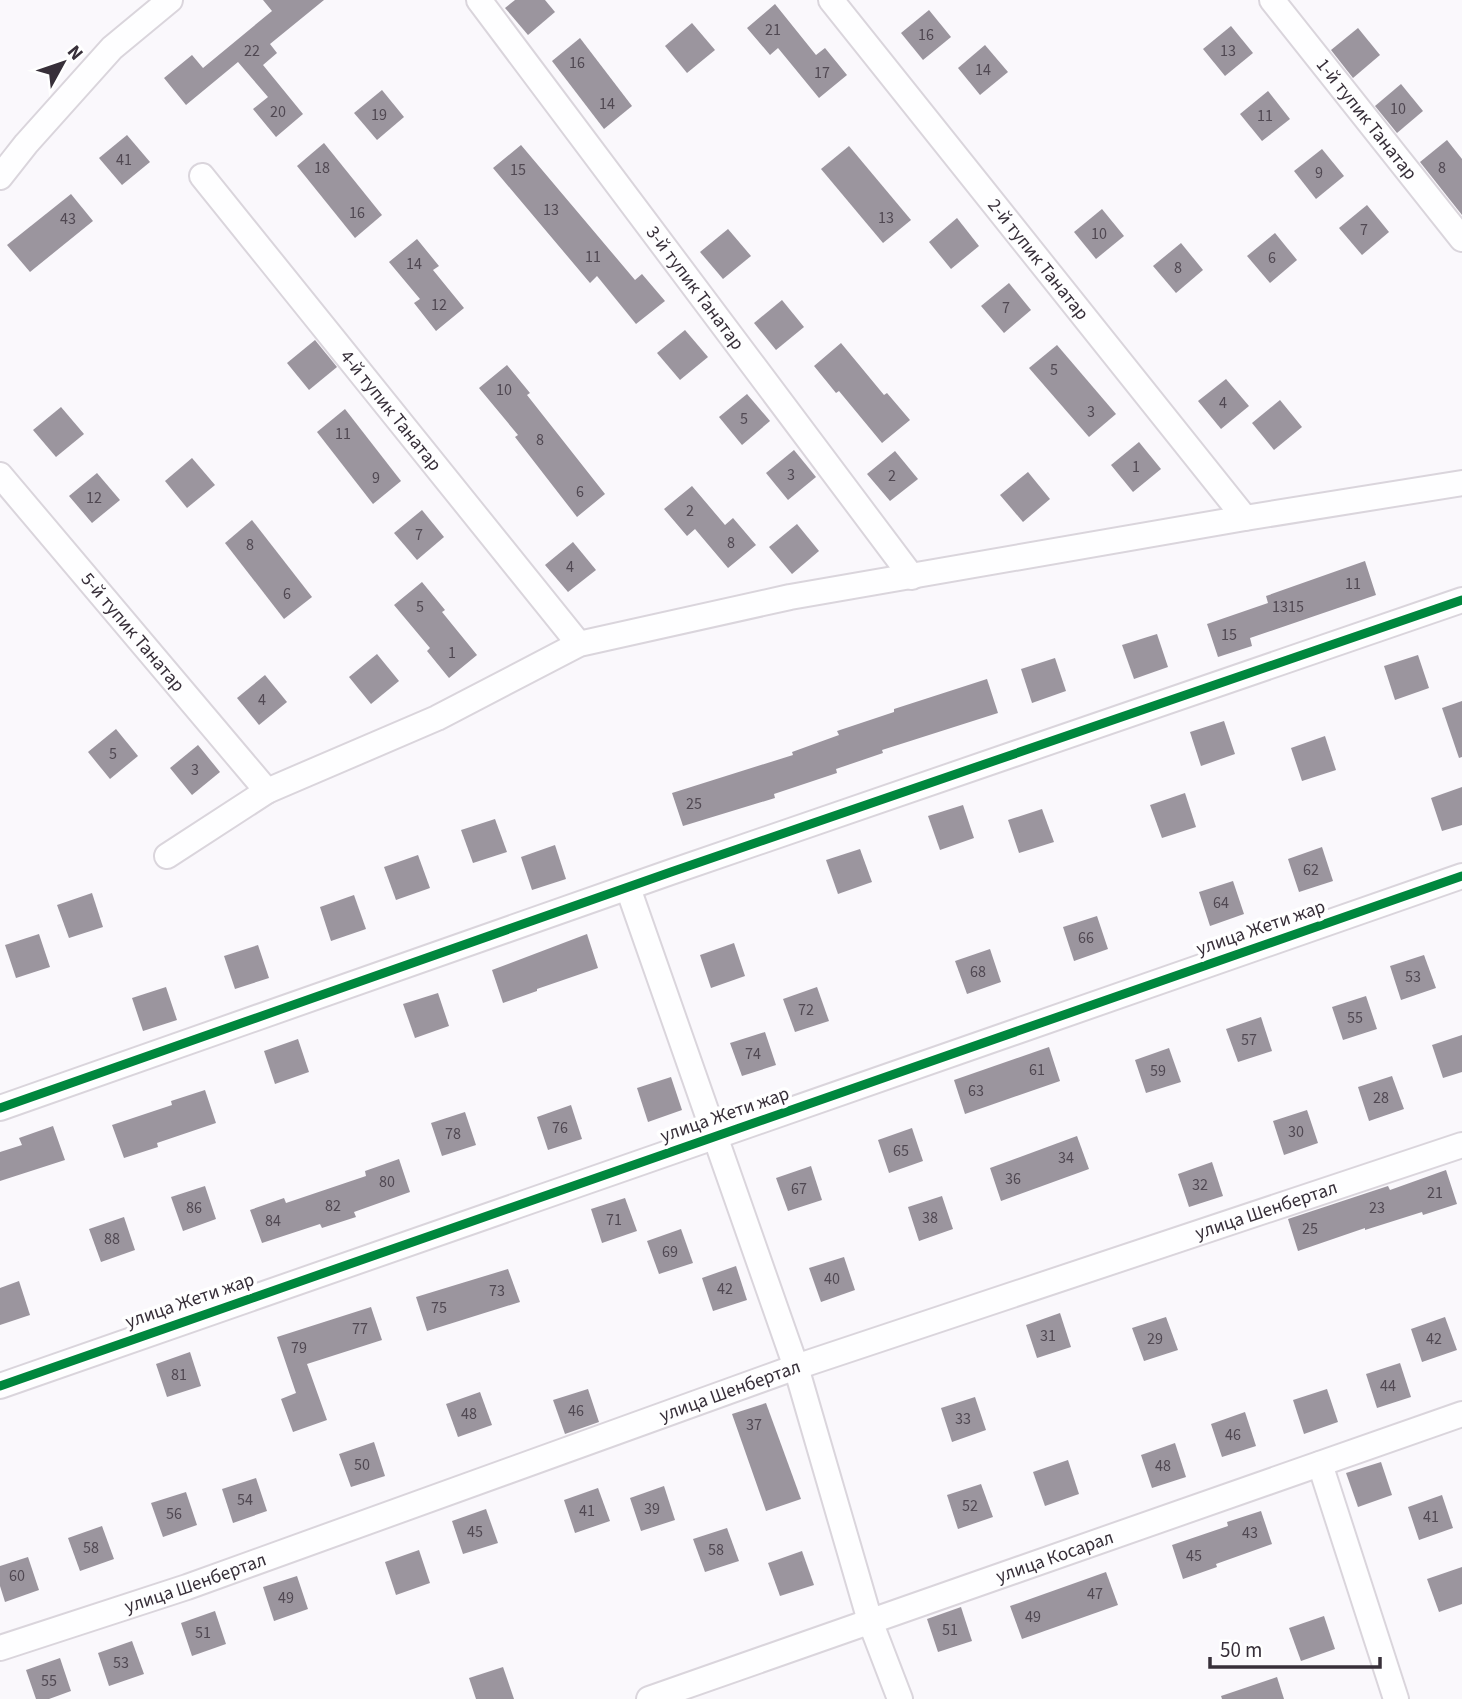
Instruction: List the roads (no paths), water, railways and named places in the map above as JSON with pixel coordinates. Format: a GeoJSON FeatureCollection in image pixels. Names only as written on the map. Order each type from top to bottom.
{"type":"FeatureCollection","features":[{"type":"Feature","properties":{"kind":"street"},"geometry":{"type":"LineString","coordinates":[[0,177],[112,48],[170,0]]}},
{"type":"Feature","properties":{"kind":"street","name":"3-й тупик Танатар"},"geometry":{"type":"LineString","coordinates":[[479,0],[912,577]]}},
{"type":"Feature","properties":{"kind":"street","name":"2-й тупик Танатар"},"geometry":{"type":"LineString","coordinates":[[831,0],[1245,518]]}},
{"type":"Feature","properties":{"kind":"street","name":"1-й тупик Танатар"},"geometry":{"type":"LineString","coordinates":[[1272,0],[1462,239]]}},
{"type":"Feature","properties":{"kind":"street","name":"4-й тупик Танатар"},"geometry":{"type":"LineString","coordinates":[[202,176],[579,644]]}},
{"type":"Feature","properties":{"kind":"street","name":"5-й тупик Танатар"},"geometry":{"type":"LineString","coordinates":[[0,475],[267,791]]}},
{"type":"Feature","properties":{"kind":"street"},"geometry":{"type":"LineString","coordinates":[[167,856],[267,791],[437,718],[579,644],[790,597],[1245,518],[1462,484]]}},
{"type":"Feature","properties":{"kind":"street"},"geometry":{"type":"LineString","coordinates":[[0,1108],[1462,600]]}},
{"type":"Feature","properties":{"kind":"street","name":"улица Жети жар"},"geometry":{"type":"LineString","coordinates":[[0,1386],[1462,876]]}},
{"type":"Feature","properties":{"kind":"street"},"geometry":{"type":"LineString","coordinates":[[628,888],[796,1367],[870,1621],[900,1699]]}},
{"type":"Feature","properties":{"kind":"street","name":"улица Шенбертал"},"geometry":{"type":"LineString","coordinates":[[0,1648],[187,1587],[796,1367],[1462,1145]]}},
{"type":"Feature","properties":{"kind":"street","name":"улица Косарал"},"geometry":{"type":"LineString","coordinates":[[649,1699],[1462,1414]]}},
{"type":"Feature","properties":{"kind":"street"},"geometry":{"type":"LineString","coordinates":[[1320,1464],[1396,1699]]}}]}
